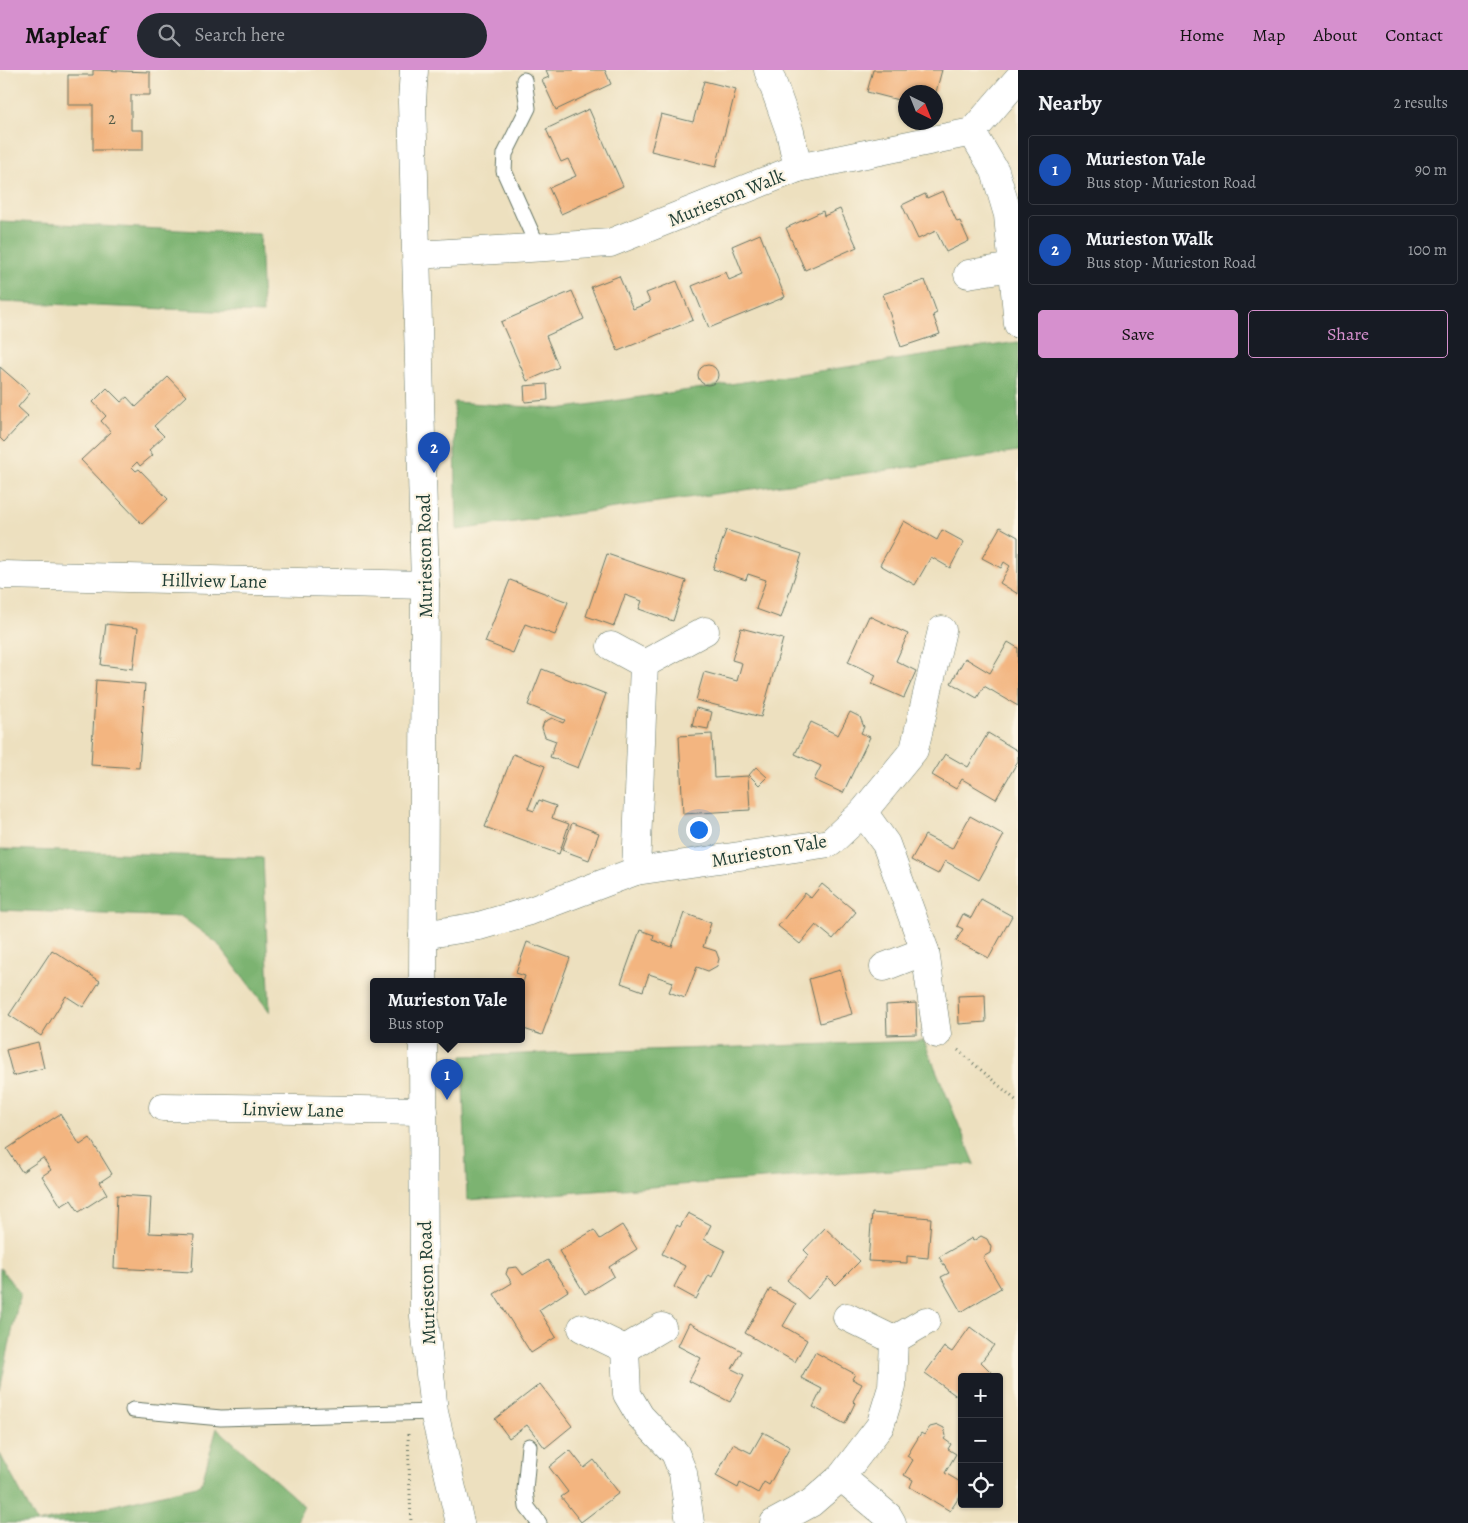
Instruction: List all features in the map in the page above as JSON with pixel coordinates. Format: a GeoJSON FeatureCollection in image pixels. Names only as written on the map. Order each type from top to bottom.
{"type":"FeatureCollection","features":[{"type":"Feature","properties":{"kind":"street","name":"Murieston Road"},"geometry":{"type":"LineString","coordinates":[[414,70],[412,102],[418,255],[425,585],[423,978]]}},
{"type":"Feature","properties":{"kind":"street","name":"Murieston Walk"},"geometry":{"type":"LineString","coordinates":[[768,70],[790,132],[798,168]]}},
{"type":"Feature","properties":{"kind":"street"},"geometry":{"type":"LineString","coordinates":[[1018,79],[972,132],[995,171],[1008,215],[1018,324]]}},
{"type":"Feature","properties":{"kind":"street","name":"Murieston Walk"},"geometry":{"type":"LineString","coordinates":[[418,255],[610,243],[798,168],[972,132]]}},
{"type":"Feature","properties":{"kind":"street"},"geometry":{"type":"LineString","coordinates":[[968,274],[1013,266]]}},
{"type":"Feature","properties":{"kind":"street","name":"Hillview Lane"},"geometry":{"type":"LineString","coordinates":[[4,575],[425,585]]}},
{"type":"Feature","properties":{"kind":"street","name":"Murieston Vale"},"geometry":{"type":"LineString","coordinates":[[423,935],[480,926],[530,911],[636,871],[830,843],[863,812],[914,750],[942,630]]}},
{"type":"Feature","properties":{"kind":"street"},"geometry":{"type":"LineString","coordinates":[[644,664],[705,631]]}},
{"type":"Feature","properties":{"kind":"street"},"geometry":{"type":"LineString","coordinates":[[612,646],[644,664]]}},
{"type":"Feature","properties":{"kind":"street"},"geometry":{"type":"LineString","coordinates":[[636,871],[644,664]]}},
{"type":"Feature","properties":{"kind":"street"},"geometry":{"type":"LineString","coordinates":[[863,812],[886,844],[925,951],[937,1034]]}},
{"type":"Feature","properties":{"kind":"street"},"geometry":{"type":"LineString","coordinates":[[884,967],[925,951]]}},
{"type":"Feature","properties":{"kind":"street","name":"Murieston Road"},"geometry":{"type":"LineString","coordinates":[[423,1043],[424,1316],[421,1413],[460,1523]]}},
{"type":"Feature","properties":{"kind":"street","name":"Linview Lane"},"geometry":{"type":"LineString","coordinates":[[163,1107],[424,1111]]}},
{"type":"Feature","properties":{"kind":"street"},"geometry":{"type":"LineString","coordinates":[[847,1317],[894,1340]]}},
{"type":"Feature","properties":{"kind":"street"},"geometry":{"type":"LineString","coordinates":[[894,1340],[926,1320]]}},
{"type":"Feature","properties":{"kind":"street"},"geometry":{"type":"LineString","coordinates":[[624,1349],[662,1327]]}},
{"type":"Feature","properties":{"kind":"street"},"geometry":{"type":"LineString","coordinates":[[582,1328],[624,1349]]}},
{"type":"Feature","properties":{"kind":"street"},"geometry":{"type":"LineString","coordinates":[[774,1523],[811,1504],[842,1477],[880,1426],[892,1387],[894,1340]]}},
{"type":"Feature","properties":{"kind":"street"},"geometry":{"type":"LineString","coordinates":[[624,1349],[627,1394],[640,1416],[675,1454],[683,1473],[690,1523]]}},
{"type":"Feature","properties":{"kind":"street"},"geometry":{"type":"LineString","coordinates":[[842,1477],[888,1516],[892,1523]]}},
{"type":"Feature","properties":{"kind":"lane"},"geometry":{"type":"LineString","coordinates":[[524,80],[528,108],[505,154],[504,171],[533,236],[533,248]]}},
{"type":"Feature","properties":{"kind":"lane"},"geometry":{"type":"LineString","coordinates":[[132,1410],[221,1418],[421,1413]]}},
{"type":"Feature","properties":{"kind":"lane"},"geometry":{"type":"LineString","coordinates":[[528,1446],[525,1490],[526,1507],[539,1523]]}},
{"type":"Feature","properties":{"kind":"path"},"geometry":{"type":"LineString","coordinates":[[937,1034],[1018,1102]]}},
{"type":"Feature","properties":{"kind":"path"},"geometry":{"type":"LineString","coordinates":[[412,1523],[421,1413]]}},
{"type":"Feature","properties":{"kind":"green space"},"geometry":{"type":"Polygon","coordinates":[[[0,221],[260,234],[263,313],[0,302],[0,221]]]}},
{"type":"Feature","properties":{"kind":"green space"},"geometry":{"type":"Polygon","coordinates":[[[1018,342],[1018,452],[457,530],[454,402],[559,409],[1018,342]]]}},
{"type":"Feature","properties":{"kind":"green space"},"geometry":{"type":"Polygon","coordinates":[[[0,849],[263,858],[270,1012],[217,943],[182,917],[0,910],[0,849]]]}},
{"type":"Feature","properties":{"kind":"green space"},"geometry":{"type":"Polygon","coordinates":[[[924,1041],[975,1164],[467,1200],[462,1056],[924,1041]]]}},
{"type":"Feature","properties":{"kind":"green space"},"geometry":{"type":"Polygon","coordinates":[[[0,1268],[20,1293],[0,1390],[0,1268]]]}},
{"type":"Feature","properties":{"kind":"green space"},"geometry":{"type":"Polygon","coordinates":[[[217,1428],[304,1506],[296,1523],[38,1523],[201,1485],[217,1428]]]}},
{"type":"Feature","properties":{"kind":"green space"},"geometry":{"type":"Polygon","coordinates":[[[0,1454],[37,1523],[0,1523],[0,1454]]]}},
{"type":"Feature","properties":{"kind":"building"},"geometry":{"type":"Polygon","coordinates":[[[93,70],[150,72],[150,95],[131,95],[131,130],[143,130],[143,150],[93,150],[93,105],[68,105],[68,75],[93,75],[93,70]]]}},
{"type":"Feature","properties":{"kind":"building"},"geometry":{"type":"Polygon","coordinates":[[[546,70],[605,70],[611,84],[556,110],[542,80],[549,77],[546,70]]]}},
{"type":"Feature","properties":{"kind":"building"},"geometry":{"type":"Polygon","coordinates":[[[873,70],[942,70],[938,85],[898,85],[898,100],[867,92],[873,70]]]}},
{"type":"Feature","properties":{"kind":"building"},"geometry":{"type":"Polygon","coordinates":[[[704,81],[736,89],[716,167],[651,151],[661,114],[693,122],[704,81]]]}},
{"type":"Feature","properties":{"kind":"building"},"geometry":{"type":"Polygon","coordinates":[[[589,109],[623,186],[561,214],[549,188],[576,176],[568,159],[561,162],[546,129],[589,109]]]}},
{"type":"Feature","properties":{"kind":"building"},"geometry":{"type":"Polygon","coordinates":[[[943,191],[957,222],[960,221],[969,241],[946,252],[936,231],[918,239],[902,205],[925,194],[927,198],[943,191]]]}},
{"type":"Feature","properties":{"kind":"building"},"geometry":{"type":"Polygon","coordinates":[[[840,209],[857,247],[805,270],[786,228],[823,211],[824,216],[840,209]]]}},
{"type":"Feature","properties":{"kind":"building"},"geometry":{"type":"Polygon","coordinates":[[[760,234],[785,297],[709,328],[692,286],[726,272],[729,280],[743,274],[732,246],[760,234]]]}},
{"type":"Feature","properties":{"kind":"building"},"geometry":{"type":"Polygon","coordinates":[[[619,276],[633,309],[650,302],[646,293],[677,281],[693,320],[618,351],[591,287],[619,276]]]}},
{"type":"Feature","properties":{"kind":"building"},"geometry":{"type":"Polygon","coordinates":[[[925,280],[937,313],[933,315],[940,334],[901,347],[883,294],[925,280]]]}},
{"type":"Feature","properties":{"kind":"building"},"geometry":{"type":"Polygon","coordinates":[[[572,291],[584,319],[546,336],[559,367],[527,381],[501,322],[572,291]]]}},
{"type":"Feature","properties":{"kind":"building"},"geometry":{"type":"Polygon","coordinates":[[[708,365],[715,368],[718,375],[715,382],[708,385],[701,382],[698,375],[701,368],[708,365]]]}},
{"type":"Feature","properties":{"kind":"building"},"geometry":{"type":"Polygon","coordinates":[[[0,367],[30,393],[18,407],[28,416],[4,442],[0,438],[0,367]]]}},
{"type":"Feature","properties":{"kind":"building"},"geometry":{"type":"Polygon","coordinates":[[[168,377],[186,396],[154,426],[164,436],[149,450],[153,455],[140,466],[137,462],[132,467],[136,471],[139,469],[168,499],[142,524],[81,460],[111,432],[101,421],[106,416],[93,402],[107,388],[121,402],[127,397],[136,407],[168,377]]]}},
{"type":"Feature","properties":{"kind":"building"},"geometry":{"type":"Polygon","coordinates":[[[547,384],[548,400],[525,402],[524,386],[547,384]]]}},
{"type":"Feature","properties":{"kind":"building"},"geometry":{"type":"Polygon","coordinates":[[[904,521],[937,540],[942,530],[964,542],[950,568],[931,557],[915,585],[880,565],[904,521]]]}},
{"type":"Feature","properties":{"kind":"building"},"geometry":{"type":"Polygon","coordinates":[[[1000,527],[1018,537],[1018,594],[1000,583],[1010,566],[1004,562],[1001,568],[982,558],[1000,527]]]}},
{"type":"Feature","properties":{"kind":"building"},"geometry":{"type":"Polygon","coordinates":[[[726,530],[802,554],[781,618],[756,609],[766,580],[748,574],[746,580],[713,569],[726,530]]]}},
{"type":"Feature","properties":{"kind":"building"},"geometry":{"type":"Polygon","coordinates":[[[607,554],[686,581],[673,621],[639,609],[642,601],[625,595],[614,626],[586,616],[607,554]]]}},
{"type":"Feature","properties":{"kind":"building"},"geometry":{"type":"Polygon","coordinates":[[[510,580],[568,602],[555,635],[525,624],[513,653],[485,642],[510,580]]]}},
{"type":"Feature","properties":{"kind":"building"},"geometry":{"type":"Polygon","coordinates":[[[869,616],[908,634],[896,661],[916,671],[904,698],[872,684],[876,675],[848,662],[869,616]]]}},
{"type":"Feature","properties":{"kind":"building"},"geometry":{"type":"Polygon","coordinates":[[[106,624],[138,628],[133,669],[101,665],[106,624]]]}},
{"type":"Feature","properties":{"kind":"building"},"geometry":{"type":"Polygon","coordinates":[[[741,628],[783,639],[761,717],[696,700],[704,672],[737,681],[742,663],[732,660],[741,628]]]}},
{"type":"Feature","properties":{"kind":"building"},"geometry":{"type":"Polygon","coordinates":[[[1008,642],[1018,648],[1018,706],[984,686],[977,698],[951,683],[965,658],[990,673],[1008,642]]]}},
{"type":"Feature","properties":{"kind":"building"},"geometry":{"type":"Polygon","coordinates":[[[542,669],[606,694],[578,768],[550,757],[556,741],[545,737],[542,728],[544,722],[552,718],[563,723],[565,720],[528,705],[542,669]]]}},
{"type":"Feature","properties":{"kind":"building"},"geometry":{"type":"Polygon","coordinates":[[[96,680],[145,684],[139,768],[91,765],[96,680]]]}},
{"type":"Feature","properties":{"kind":"building"},"geometry":{"type":"Polygon","coordinates":[[[696,708],[712,712],[708,729],[692,726],[696,708]]]}},
{"type":"Feature","properties":{"kind":"building"},"geometry":{"type":"Polygon","coordinates":[[[850,712],[860,717],[864,727],[861,733],[870,737],[843,793],[814,780],[821,766],[795,754],[811,722],[838,735],[850,712]]]}},
{"type":"Feature","properties":{"kind":"building"},"geometry":{"type":"Polygon","coordinates":[[[988,733],[1018,751],[1018,761],[996,799],[962,779],[956,789],[932,775],[945,754],[968,767],[988,733]]]}},
{"type":"Feature","properties":{"kind":"building"},"geometry":{"type":"Polygon","coordinates":[[[712,734],[714,778],[748,776],[750,810],[683,814],[679,736],[712,734]]]}},
{"type":"Feature","properties":{"kind":"building"},"geometry":{"type":"Polygon","coordinates":[[[513,754],[545,766],[528,809],[534,811],[539,800],[556,806],[552,818],[569,824],[559,854],[485,827],[513,754]]]}},
{"type":"Feature","properties":{"kind":"building"},"geometry":{"type":"Polygon","coordinates":[[[756,767],[767,777],[759,785],[749,775],[756,767]]]}},
{"type":"Feature","properties":{"kind":"building"},"geometry":{"type":"Polygon","coordinates":[[[970,816],[1004,835],[979,880],[945,861],[938,874],[911,860],[925,835],[952,849],[970,816]]]}},
{"type":"Feature","properties":{"kind":"building"},"geometry":{"type":"Polygon","coordinates":[[[572,823],[599,833],[589,860],[562,850],[572,823]]]}},
{"type":"Feature","properties":{"kind":"building"},"geometry":{"type":"Polygon","coordinates":[[[822,884],[856,912],[833,939],[816,925],[800,944],[778,926],[805,893],[811,898],[822,884]]]}},
{"type":"Feature","properties":{"kind":"building"},"geometry":{"type":"Polygon","coordinates":[[[981,899],[1012,916],[989,958],[956,941],[963,929],[957,926],[963,914],[971,918],[981,899]]]}},
{"type":"Feature","properties":{"kind":"building"},"geometry":{"type":"Polygon","coordinates":[[[684,913],[711,923],[703,947],[716,951],[719,959],[717,966],[708,971],[697,967],[685,998],[669,992],[673,982],[649,974],[643,991],[621,983],[640,930],[654,935],[653,940],[672,947],[684,913]]]}},
{"type":"Feature","properties":{"kind":"building"},"geometry":{"type":"Polygon","coordinates":[[[527,942],[570,958],[542,1035],[525,1029],[525,976],[516,973],[527,942]]]}},
{"type":"Feature","properties":{"kind":"building"},"geometry":{"type":"Polygon","coordinates":[[[52,950],[100,981],[83,1007],[66,996],[41,1036],[9,1015],[52,950]]]}},
{"type":"Feature","properties":{"kind":"building"},"geometry":{"type":"Polygon","coordinates":[[[840,970],[852,1014],[820,1023],[809,979],[840,970]]]}},
{"type":"Feature","properties":{"kind":"building"},"geometry":{"type":"Polygon","coordinates":[[[985,995],[986,1022],[959,1024],[958,996],[985,995]]]}},
{"type":"Feature","properties":{"kind":"building"},"geometry":{"type":"Polygon","coordinates":[[[916,1003],[917,1034],[887,1035],[886,1005],[916,1003]]]}},
{"type":"Feature","properties":{"kind":"building"},"geometry":{"type":"Polygon","coordinates":[[[38,1042],[44,1068],[13,1076],[6,1050],[38,1042]]]}},
{"type":"Feature","properties":{"kind":"building"},"geometry":{"type":"Polygon","coordinates":[[[60,1114],[80,1145],[90,1138],[112,1174],[100,1182],[107,1194],[79,1212],[71,1200],[61,1206],[42,1176],[51,1170],[43,1158],[22,1172],[7,1149],[60,1114]]]}},
{"type":"Feature","properties":{"kind":"building"},"geometry":{"type":"Polygon","coordinates":[[[117,1195],[151,1197],[149,1233],[194,1235],[192,1272],[114,1268],[117,1195]]]}},
{"type":"Feature","properties":{"kind":"building"},"geometry":{"type":"Polygon","coordinates":[[[688,1213],[711,1225],[704,1239],[725,1250],[712,1277],[709,1275],[696,1299],[674,1287],[685,1266],[662,1254],[677,1225],[680,1227],[688,1213]]]}},
{"type":"Feature","properties":{"kind":"building"},"geometry":{"type":"Polygon","coordinates":[[[872,1213],[931,1218],[928,1258],[907,1256],[907,1263],[868,1261],[872,1213]]]}},
{"type":"Feature","properties":{"kind":"building"},"geometry":{"type":"Polygon","coordinates":[[[622,1225],[637,1249],[609,1267],[614,1276],[585,1294],[559,1251],[594,1230],[600,1239],[622,1225]]]}},
{"type":"Feature","properties":{"kind":"building"},"geometry":{"type":"Polygon","coordinates":[[[825,1228],[860,1261],[836,1285],[828,1277],[808,1299],[787,1280],[809,1255],[804,1250],[825,1228]]]}},
{"type":"Feature","properties":{"kind":"building"},"geometry":{"type":"Polygon","coordinates":[[[981,1236],[987,1239],[991,1247],[990,1253],[983,1257],[1001,1288],[961,1312],[941,1277],[949,1273],[939,1257],[972,1238],[973,1241],[981,1236]]]}},
{"type":"Feature","properties":{"kind":"building"},"geometry":{"type":"Polygon","coordinates":[[[548,1260],[568,1291],[539,1310],[556,1337],[531,1353],[494,1294],[512,1283],[506,1274],[508,1268],[517,1267],[523,1275],[548,1260]]]}},
{"type":"Feature","properties":{"kind":"building"},"geometry":{"type":"Polygon","coordinates":[[[770,1289],[796,1304],[783,1326],[807,1340],[795,1362],[745,1333],[770,1289]]]}},
{"type":"Feature","properties":{"kind":"building"},"geometry":{"type":"Polygon","coordinates":[[[689,1323],[742,1351],[732,1369],[744,1375],[730,1402],[689,1381],[701,1358],[678,1346],[689,1323]]]}},
{"type":"Feature","properties":{"kind":"building"},"geometry":{"type":"Polygon","coordinates":[[[970,1327],[994,1345],[981,1362],[992,1373],[958,1373],[958,1397],[925,1373],[944,1347],[952,1352],[970,1327]]]}},
{"type":"Feature","properties":{"kind":"building"},"geometry":{"type":"Polygon","coordinates":[[[815,1352],[855,1374],[852,1379],[862,1384],[853,1401],[855,1403],[845,1424],[813,1407],[822,1389],[801,1378],[815,1352]]]}},
{"type":"Feature","properties":{"kind":"building"},"geometry":{"type":"Polygon","coordinates":[[[540,1384],[572,1426],[545,1448],[527,1425],[509,1438],[495,1419],[540,1384]]]}},
{"type":"Feature","properties":{"kind":"building"},"geometry":{"type":"Polygon","coordinates":[[[938,1425],[944,1428],[946,1436],[944,1439],[951,1444],[948,1449],[956,1454],[945,1473],[958,1481],[958,1499],[950,1511],[910,1487],[913,1480],[904,1475],[913,1460],[907,1456],[921,1433],[924,1435],[930,1427],[938,1425]]]}},
{"type":"Feature","properties":{"kind":"building"},"geometry":{"type":"Polygon","coordinates":[[[763,1432],[790,1447],[769,1485],[764,1482],[758,1493],[740,1483],[738,1488],[716,1476],[733,1444],[751,1453],[763,1432]]]}},
{"type":"Feature","properties":{"kind":"building"},"geometry":{"type":"Polygon","coordinates":[[[570,1450],[584,1468],[594,1460],[619,1493],[581,1522],[561,1497],[568,1492],[549,1467],[570,1450]]]}},
{"type":"Feature","properties":{"kind":"place","name":"Murieston Walk"},"geometry":{"type":"Point","coordinates":[434,473]}},
{"type":"Feature","properties":{"kind":"place","name":"Murieston Vale"},"geometry":{"type":"Point","coordinates":[447,1100]}}]}
